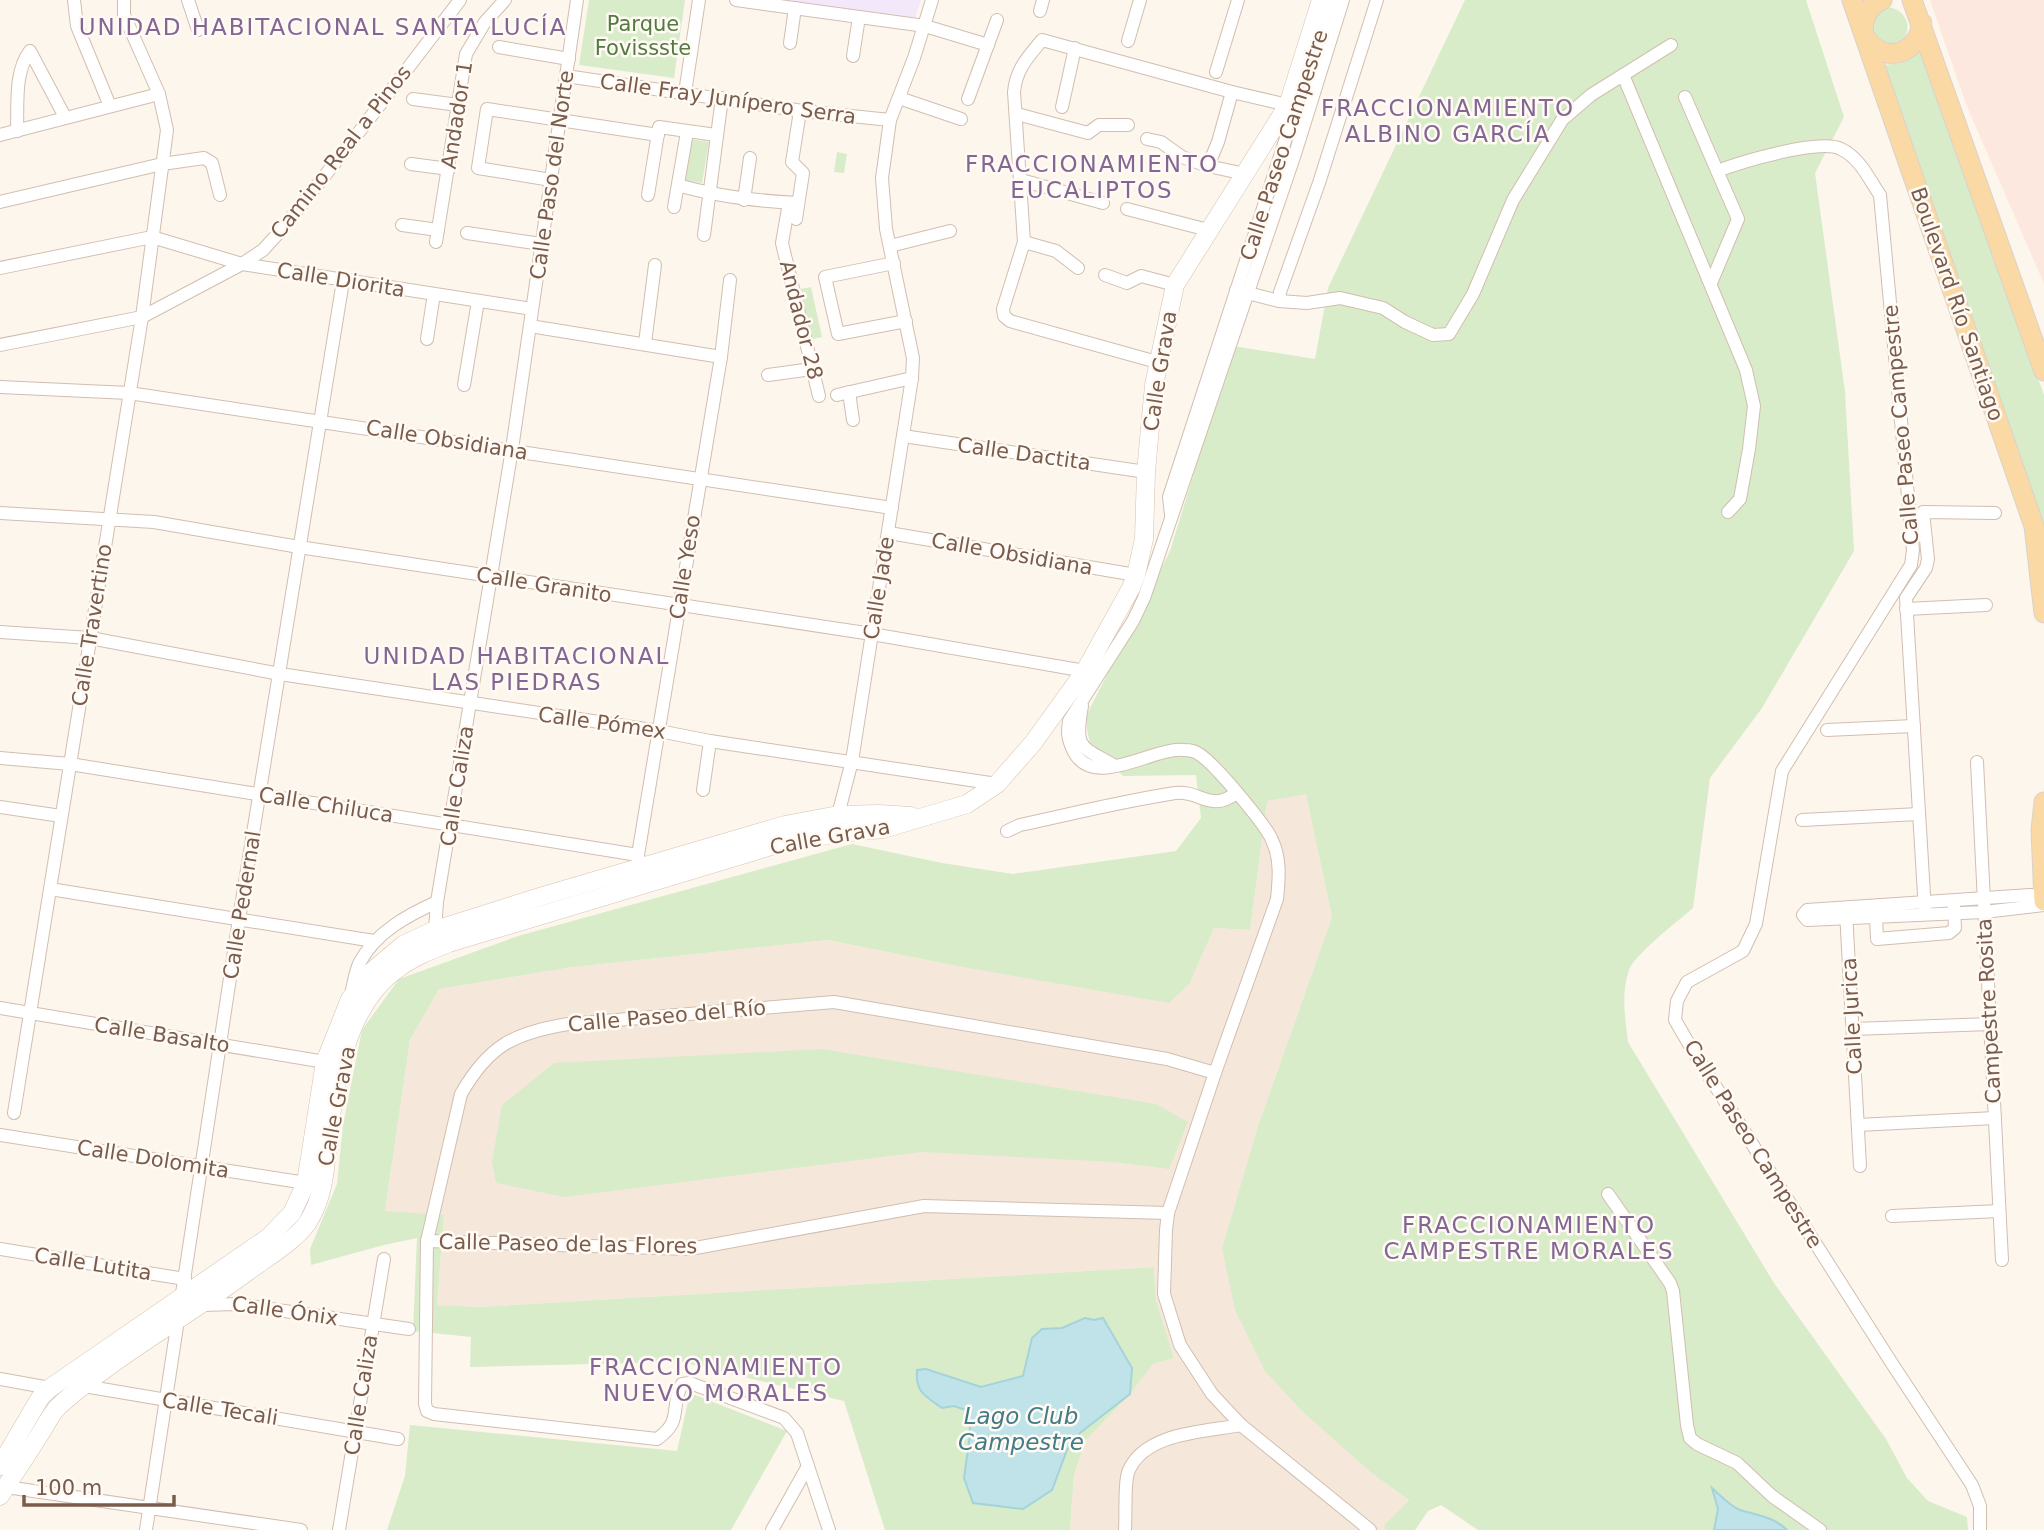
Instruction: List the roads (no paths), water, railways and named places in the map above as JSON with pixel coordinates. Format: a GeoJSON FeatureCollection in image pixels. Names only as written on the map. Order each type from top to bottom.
{"type":"FeatureCollection","features":[{"type":"Feature","properties":{"kind":"main road","name":"Calle Grava"},"geometry":{"type":"LineString","coordinates":[[1291,105],[1314,0]]}},
{"type":"Feature","properties":{"kind":"main road","name":"Calle Grava"},"geometry":{"type":"LineString","coordinates":[[3,1492],[58,1406],[202,1305],[271,1254],[307,1222],[323,1190],[331,1114],[343,1057],[366,1003],[378,986],[395,970],[416,956],[449,943],[785,842],[883,829],[925,817],[967,804],[997,785],[1033,743],[1086,671],[1131,588],[1144,539],[1146,472],[1157,362],[1175,285],[1291,105],[1321,0]]}},
{"type":"Feature","properties":{"kind":"main road","name":"Boulevard Río Santiago"},"geometry":{"type":"LineString","coordinates":[[1852,0],[2034,526],[2044,612]]}},
{"type":"Feature","properties":{"kind":"main road"},"geometry":{"type":"LineString","coordinates":[[1882,0],[1870,8],[1866,15],[1864,35],[1878,51],[1895,54],[1911,47],[1920,32],[1913,8]]}},
{"type":"Feature","properties":{"kind":"main road"},"geometry":{"type":"LineString","coordinates":[[1913,8],[2044,371]]}},
{"type":"Feature","properties":{"kind":"main road"},"geometry":{"type":"LineString","coordinates":[[2044,802],[2041,830],[2044,900]]}},
{"type":"Feature","properties":{"kind":"main road","name":"Calle Grava"},"geometry":{"type":"LineString","coordinates":[[0,1466],[40,1398],[50,1388],[184,1287],[269,1237],[292,1213],[306,1183],[325,1062],[350,999],[370,973],[403,945],[435,930],[639,862],[785,825],[838,815],[925,817]]}},
{"type":"Feature","properties":{"kind":"street"},"geometry":{"type":"LineString","coordinates":[[74,0],[77,26],[110,106]]}},
{"type":"Feature","properties":{"kind":"street","name":"Calle Travertino"},"geometry":{"type":"LineString","coordinates":[[14,1114],[142,317],[167,130],[159,94],[124,15],[124,0]]}},
{"type":"Feature","properties":{"kind":"street"},"geometry":{"type":"LineString","coordinates":[[188,0],[198,30]]}},
{"type":"Feature","properties":{"kind":"street","name":"Camino Real a Pinos"},"geometry":{"type":"LineString","coordinates":[[0,345],[142,317],[263,250],[284,228],[460,0]]}},
{"type":"Feature","properties":{"kind":"street","name":"Andador 1"},"geometry":{"type":"LineString","coordinates":[[402,225],[437,236],[466,54],[485,22],[505,0]]}},
{"type":"Feature","properties":{"kind":"street","name":"Calle Paso del Norte"},"geometry":{"type":"LineString","coordinates":[[532,309],[577,0]]}},
{"type":"Feature","properties":{"kind":"street"},"geometry":{"type":"LineString","coordinates":[[685,93],[699,0]]}},
{"type":"Feature","properties":{"kind":"street"},"geometry":{"type":"LineString","coordinates":[[736,0],[925,26],[988,45]]}},
{"type":"Feature","properties":{"kind":"street","name":"Calle Jade"},"geometry":{"type":"LineString","coordinates":[[838,815],[852,761],[912,379],[913,358],[881,188],[890,120],[932,0]]}},
{"type":"Feature","properties":{"kind":"street"},"geometry":{"type":"LineString","coordinates":[[1128,41],[1140,0]]}},
{"type":"Feature","properties":{"kind":"street"},"geometry":{"type":"LineString","coordinates":[[1216,72],[1238,0]]}},
{"type":"Feature","properties":{"kind":"street","name":"Calle Paseo Campestre"},"geometry":{"type":"LineString","coordinates":[[1261,234],[1291,105],[1332,0]]}},
{"type":"Feature","properties":{"kind":"street","name":"Calle Paseo Campestre"},"geometry":{"type":"LineString","coordinates":[[1343,0],[1291,105],[1298,142],[1261,234],[1169,497],[1172,518],[1144,598],[1133,621],[1069,721],[1067,739],[1078,759],[1090,767],[1115,766],[1182,749],[1197,752],[1211,763],[1256,815],[1272,840],[1280,870],[1277,899],[1168,1213],[1164,1294],[1180,1345],[1212,1394],[1241,1425],[1362,1528]]}},
{"type":"Feature","properties":{"kind":"street","name":"Calle Paseo Campestre"},"geometry":{"type":"LineString","coordinates":[[1279,301],[1379,2]]}},
{"type":"Feature","properties":{"kind":"street"},"geometry":{"type":"LineString","coordinates":[[790,43],[795,8]]}},
{"type":"Feature","properties":{"kind":"street"},"geometry":{"type":"LineString","coordinates":[[853,56],[859,17]]}},
{"type":"Feature","properties":{"kind":"street"},"geometry":{"type":"LineString","coordinates":[[968,99],[997,20]]}},
{"type":"Feature","properties":{"kind":"street"},"geometry":{"type":"LineString","coordinates":[[1157,362],[1010,321],[1004,316],[1003,309],[1024,242],[1015,80],[1021,64],[1042,40],[1291,105]]}},
{"type":"Feature","properties":{"kind":"street"},"geometry":{"type":"LineString","coordinates":[[1241,292],[1279,301],[1307,303],[1340,298],[1383,308],[1433,335],[1449,334],[1473,293],[1513,200],[1562,120],[1591,95],[1671,46]]}},
{"type":"Feature","properties":{"kind":"street"},"geometry":{"type":"LineString","coordinates":[[499,47],[569,59]]}},
{"type":"Feature","properties":{"kind":"street"},"geometry":{"type":"LineString","coordinates":[[1062,107],[1075,48]]}},
{"type":"Feature","properties":{"kind":"street"},"geometry":{"type":"LineString","coordinates":[[17,131],[20,71],[30,51],[65,117]]}},
{"type":"Feature","properties":{"kind":"street"},"geometry":{"type":"LineString","coordinates":[[1623,75],[1746,370],[1754,406],[1740,499],[1728,512]]}},
{"type":"Feature","properties":{"kind":"street","name":"Calle Fray Junípero Serra"},"geometry":{"type":"LineString","coordinates":[[566,76],[800,111],[890,120]]}},
{"type":"Feature","properties":{"kind":"street"},"geometry":{"type":"LineString","coordinates":[[1208,166],[1233,92]]}},
{"type":"Feature","properties":{"kind":"street"},"geometry":{"type":"LineString","coordinates":[[0,135],[159,94]]}},
{"type":"Feature","properties":{"kind":"street"},"geometry":{"type":"LineString","coordinates":[[1685,97],[1738,219],[1711,283]]}},
{"type":"Feature","properties":{"kind":"street"},"geometry":{"type":"LineString","coordinates":[[704,235],[722,98]]}},
{"type":"Feature","properties":{"kind":"street"},"geometry":{"type":"LineString","coordinates":[[899,98],[961,119]]}},
{"type":"Feature","properties":{"kind":"street"},"geometry":{"type":"LineString","coordinates":[[413,99],[458,105]]}},
{"type":"Feature","properties":{"kind":"street"},"geometry":{"type":"LineString","coordinates":[[551,180],[478,167],[487,109],[658,135]]}},
{"type":"Feature","properties":{"kind":"street","name":"Andador 28"},"geometry":{"type":"LineString","coordinates":[[800,111],[792,162],[803,173],[782,243],[820,396]]}},
{"type":"Feature","properties":{"kind":"street"},"geometry":{"type":"LineString","coordinates":[[1017,114],[1088,133],[1100,125],[1128,125]]}},
{"type":"Feature","properties":{"kind":"street"},"geometry":{"type":"LineString","coordinates":[[648,195],[659,127],[716,135]]}},
{"type":"Feature","properties":{"kind":"street"},"geometry":{"type":"LineString","coordinates":[[674,207],[687,132]]}},
{"type":"Feature","properties":{"kind":"street"},"geometry":{"type":"LineString","coordinates":[[1285,138],[1298,142]]}},
{"type":"Feature","properties":{"kind":"street"},"geometry":{"type":"LineString","coordinates":[[1147,139],[1161,142],[1182,157],[1245,174]]}},
{"type":"Feature","properties":{"kind":"street","name":"Calle Paseo Campestre"},"geometry":{"type":"LineString","coordinates":[[1717,171],[1751,159],[1820,146],[1840,148],[1859,163],[1880,195],[1913,551],[1911,565],[1782,771],[1756,924],[1742,951],[1687,982],[1677,1001],[1675,1020],[1972,1485],[1980,1506],[1980,1530]]}},
{"type":"Feature","properties":{"kind":"street"},"geometry":{"type":"LineString","coordinates":[[744,200],[750,158]]}},
{"type":"Feature","properties":{"kind":"street"},"geometry":{"type":"LineString","coordinates":[[0,202],[162,164],[209,159],[220,195]]}},
{"type":"Feature","properties":{"kind":"street"},"geometry":{"type":"LineString","coordinates":[[411,164],[449,169]]}},
{"type":"Feature","properties":{"kind":"street"},"geometry":{"type":"LineString","coordinates":[[1021,180],[1103,203]]}},
{"type":"Feature","properties":{"kind":"street"},"geometry":{"type":"LineString","coordinates":[[678,185],[708,194],[744,200],[794,203]]}},
{"type":"Feature","properties":{"kind":"street","name":"Andador 28"},"geometry":{"type":"LineString","coordinates":[[794,203],[796,219]]}},
{"type":"Feature","properties":{"kind":"street"},"geometry":{"type":"LineString","coordinates":[[1127,209],[1208,230]]}},
{"type":"Feature","properties":{"kind":"street"},"geometry":{"type":"LineString","coordinates":[[890,246],[950,231]]}},
{"type":"Feature","properties":{"kind":"street"},"geometry":{"type":"LineString","coordinates":[[467,233],[541,244]]}},
{"type":"Feature","properties":{"kind":"street"},"geometry":{"type":"LineString","coordinates":[[0,268],[152,237]]}},
{"type":"Feature","properties":{"kind":"street","name":"Calle Diorita"},"geometry":{"type":"LineString","coordinates":[[152,237],[242,264],[532,309]]}},
{"type":"Feature","properties":{"kind":"street"},"geometry":{"type":"LineString","coordinates":[[1024,242],[1056,251],[1078,268]]}},
{"type":"Feature","properties":{"kind":"street"},"geometry":{"type":"LineString","coordinates":[[894,262],[825,277],[838,334],[906,321]]}},
{"type":"Feature","properties":{"kind":"street"},"geometry":{"type":"LineString","coordinates":[[645,343],[655,265]]}},
{"type":"Feature","properties":{"kind":"street"},"geometry":{"type":"LineString","coordinates":[[1105,275],[1127,283],[1141,276],[1175,285]]}},
{"type":"Feature","properties":{"kind":"street","name":"Calle Yeso"},"geometry":{"type":"LineString","coordinates":[[639,862],[721,357],[730,280]]}},
{"type":"Feature","properties":{"kind":"street","name":"Calle Pedernal"},"geometry":{"type":"LineString","coordinates":[[146,1530],[239,919],[343,281]]}},
{"type":"Feature","properties":{"kind":"street"},"geometry":{"type":"LineString","coordinates":[[428,340],[434,294]]}},
{"type":"Feature","properties":{"kind":"street"},"geometry":{"type":"LineString","coordinates":[[464,385],[478,301]]}},
{"type":"Feature","properties":{"kind":"street","name":"Calle Caliza"},"geometry":{"type":"LineString","coordinates":[[435,930],[437,902],[512,449],[532,309]]}},
{"type":"Feature","properties":{"kind":"street"},"geometry":{"type":"LineString","coordinates":[[530,326],[721,357]]}},
{"type":"Feature","properties":{"kind":"street"},"geometry":{"type":"LineString","coordinates":[[768,375],[812,369]]}},
{"type":"Feature","properties":{"kind":"street"},"geometry":{"type":"LineString","coordinates":[[853,419],[843,394],[912,379]]}},
{"type":"Feature","properties":{"kind":"street","name":"Calle Obsidiana"},"geometry":{"type":"LineString","coordinates":[[0,387],[130,393],[512,449],[699,481],[892,508]]}},
{"type":"Feature","properties":{"kind":"street","name":"Calle Dactita"},"geometry":{"type":"LineString","coordinates":[[903,436],[1146,472]]}},
{"type":"Feature","properties":{"kind":"street"},"geometry":{"type":"LineString","coordinates":[[1925,909],[1906,598],[1926,568],[1928,559],[1923,512],[1995,513]]}},
{"type":"Feature","properties":{"kind":"street","name":"Calle Granito"},"geometry":{"type":"LineString","coordinates":[[0,513],[153,522],[491,577],[872,634],[1086,671]]}},
{"type":"Feature","properties":{"kind":"street","name":"Calle Obsidiana"},"geometry":{"type":"LineString","coordinates":[[889,533],[1136,575]]}},
{"type":"Feature","properties":{"kind":"street"},"geometry":{"type":"LineString","coordinates":[[1906,609],[1986,606]]}},
{"type":"Feature","properties":{"kind":"street","name":"Calle Pómex"},"geometry":{"type":"LineString","coordinates":[[0,632],[90,638],[280,674],[997,785]]}},
{"type":"Feature","properties":{"kind":"street"},"geometry":{"type":"LineString","coordinates":[[1826,730],[1913,726]]}},
{"type":"Feature","properties":{"kind":"street"},"geometry":{"type":"LineString","coordinates":[[702,790],[710,741]]}},
{"type":"Feature","properties":{"kind":"street","name":"Calle Chiluca"},"geometry":{"type":"LineString","coordinates":[[0,758],[70,764],[259,794],[451,826],[639,862]]}},
{"type":"Feature","properties":{"kind":"street","name":"Campestre Rosita"},"geometry":{"type":"LineString","coordinates":[[1977,762],[2002,1260]]}},
{"type":"Feature","properties":{"kind":"street"},"geometry":{"type":"LineString","coordinates":[[1007,831],[1020,825],[1178,793],[1218,802],[1227,800],[1236,793]]}},
{"type":"Feature","properties":{"kind":"street"},"geometry":{"type":"LineString","coordinates":[[0,807],[61,816]]}},
{"type":"Feature","properties":{"kind":"street"},"geometry":{"type":"LineString","coordinates":[[1802,820],[1919,814]]}},
{"type":"Feature","properties":{"kind":"street"},"geometry":{"type":"LineString","coordinates":[[50,889],[374,941]]}},
{"type":"Feature","properties":{"kind":"street"},"geometry":{"type":"LineString","coordinates":[[1846,913],[2044,900]]}},
{"type":"Feature","properties":{"kind":"street"},"geometry":{"type":"LineString","coordinates":[[350,999],[359,963],[374,941],[414,913],[437,902]]}},
{"type":"Feature","properties":{"kind":"street"},"geometry":{"type":"LineString","coordinates":[[1876,917],[1877,939],[1949,933],[1955,928],[1954,907]]}},
{"type":"Feature","properties":{"kind":"street"},"geometry":{"type":"LineString","coordinates":[[1846,913],[1876,917],[1925,909]]}},
{"type":"Feature","properties":{"kind":"street","name":"Calle Jurica"},"geometry":{"type":"LineString","coordinates":[[1846,913],[1860,1166]]}},
{"type":"Feature","properties":{"kind":"street","name":"Calle Paseo del Río"},"geometry":{"type":"LineString","coordinates":[[808,1466],[797,1433],[784,1418],[690,1383],[682,1384],[676,1395],[675,1421],[667,1432],[657,1439],[434,1414],[427,1411],[427,1241],[461,1094],[484,1060],[502,1045],[531,1031],[568,1024],[834,1002],[1167,1059],[1215,1073]]}},
{"type":"Feature","properties":{"kind":"street","name":"Calle Basalto"},"geometry":{"type":"LineString","coordinates":[[0,1008],[325,1062]]}},
{"type":"Feature","properties":{"kind":"street"},"geometry":{"type":"LineString","coordinates":[[1853,1029],[1990,1024]]}},
{"type":"Feature","properties":{"kind":"street"},"geometry":{"type":"LineString","coordinates":[[1858,1125],[1995,1118]]}},
{"type":"Feature","properties":{"kind":"street","name":"Calle Dolomita"},"geometry":{"type":"LineString","coordinates":[[0,1135],[306,1183]]}},
{"type":"Feature","properties":{"kind":"street"},"geometry":{"type":"LineString","coordinates":[[1608,1194],[1673,1291],[1690,1438],[1737,1463],[1772,1496],[1820,1530]]}},
{"type":"Feature","properties":{"kind":"street","name":"Calle Paseo de las Flores"},"geometry":{"type":"LineString","coordinates":[[427,1241],[690,1250],[924,1206],[1168,1213]]}},
{"type":"Feature","properties":{"kind":"street"},"geometry":{"type":"LineString","coordinates":[[1892,1216],[1999,1211]]}},
{"type":"Feature","properties":{"kind":"street","name":"Calle Lutita"},"geometry":{"type":"LineString","coordinates":[[0,1249],[184,1287]]}},
{"type":"Feature","properties":{"kind":"street","name":"Calle Caliza"},"geometry":{"type":"LineString","coordinates":[[339,1530],[384,1259]]}},
{"type":"Feature","properties":{"kind":"street","name":"Calle Ónix"},"geometry":{"type":"LineString","coordinates":[[202,1305],[236,1304],[409,1329]]}},
{"type":"Feature","properties":{"kind":"street"},"geometry":{"type":"LineString","coordinates":[[0,1379],[50,1388]]}},
{"type":"Feature","properties":{"kind":"street","name":"Calle Tecali"},"geometry":{"type":"LineString","coordinates":[[83,1386],[397,1439]]}},
{"type":"Feature","properties":{"kind":"street"},"geometry":{"type":"LineString","coordinates":[[1125,1530],[1128,1471],[1141,1454],[1158,1440],[1241,1425]]}},
{"type":"Feature","properties":{"kind":"street"},"geometry":{"type":"LineString","coordinates":[[772,1530],[808,1466]]}},
{"type":"Feature","properties":{"kind":"street"},"geometry":{"type":"LineString","coordinates":[[808,1466],[829,1530]]}},
{"type":"Feature","properties":{"kind":"street"},"geometry":{"type":"LineString","coordinates":[[3,1492],[301,1530]]}},
{"type":"Feature","properties":{"kind":"water","name":"Lago Club Campestre"},"geometry":{"type":"Polygon","coordinates":[[[1085,1318],[1103,1318],[1132,1368],[1130,1394],[1080,1433],[1067,1450],[1052,1490],[1023,1509],[973,1503],[964,1478],[970,1435],[969,1411],[954,1406],[942,1408],[922,1393],[917,1370],[926,1369],[981,1387],[1023,1376],[1032,1338],[1042,1329],[1062,1328],[1085,1318]]]}},
{"type":"Feature","properties":{"kind":"water"},"geometry":{"type":"Polygon","coordinates":[[[1712,1488],[1736,1508],[1771,1519],[1787,1530],[1714,1530],[1718,1509],[1712,1488]]]}},
{"type":"Feature","properties":{"kind":"district","name":"UNIDAD HABITACIONAL SANTA LUCÍA"},"geometry":{"type":"Point","coordinates":[323,27]}},
{"type":"Feature","properties":{"kind":"district","name":"FRACCIONAMIENTO ALBINO GARCÍA"},"geometry":{"type":"Point","coordinates":[1448,121]}},
{"type":"Feature","properties":{"kind":"district","name":"FRACCIONAMIENTO EUCALIPTOS"},"geometry":{"type":"Point","coordinates":[1092,177]}},
{"type":"Feature","properties":{"kind":"district","name":"UNIDAD HABITACIONAL LAS PIEDRAS"},"geometry":{"type":"Point","coordinates":[517,669]}},
{"type":"Feature","properties":{"kind":"district","name":"FRACCIONAMIENTO CAMPESTRE MORALES"},"geometry":{"type":"Point","coordinates":[1529,1238]}},
{"type":"Feature","properties":{"kind":"district","name":"FRACCIONAMIENTO NUEVO MORALES"},"geometry":{"type":"Point","coordinates":[716,1380]}},
{"type":"Feature","properties":{"kind":"park label","name":"Parque Fovissste"},"geometry":{"type":"Point","coordinates":[643,36]}}]}
